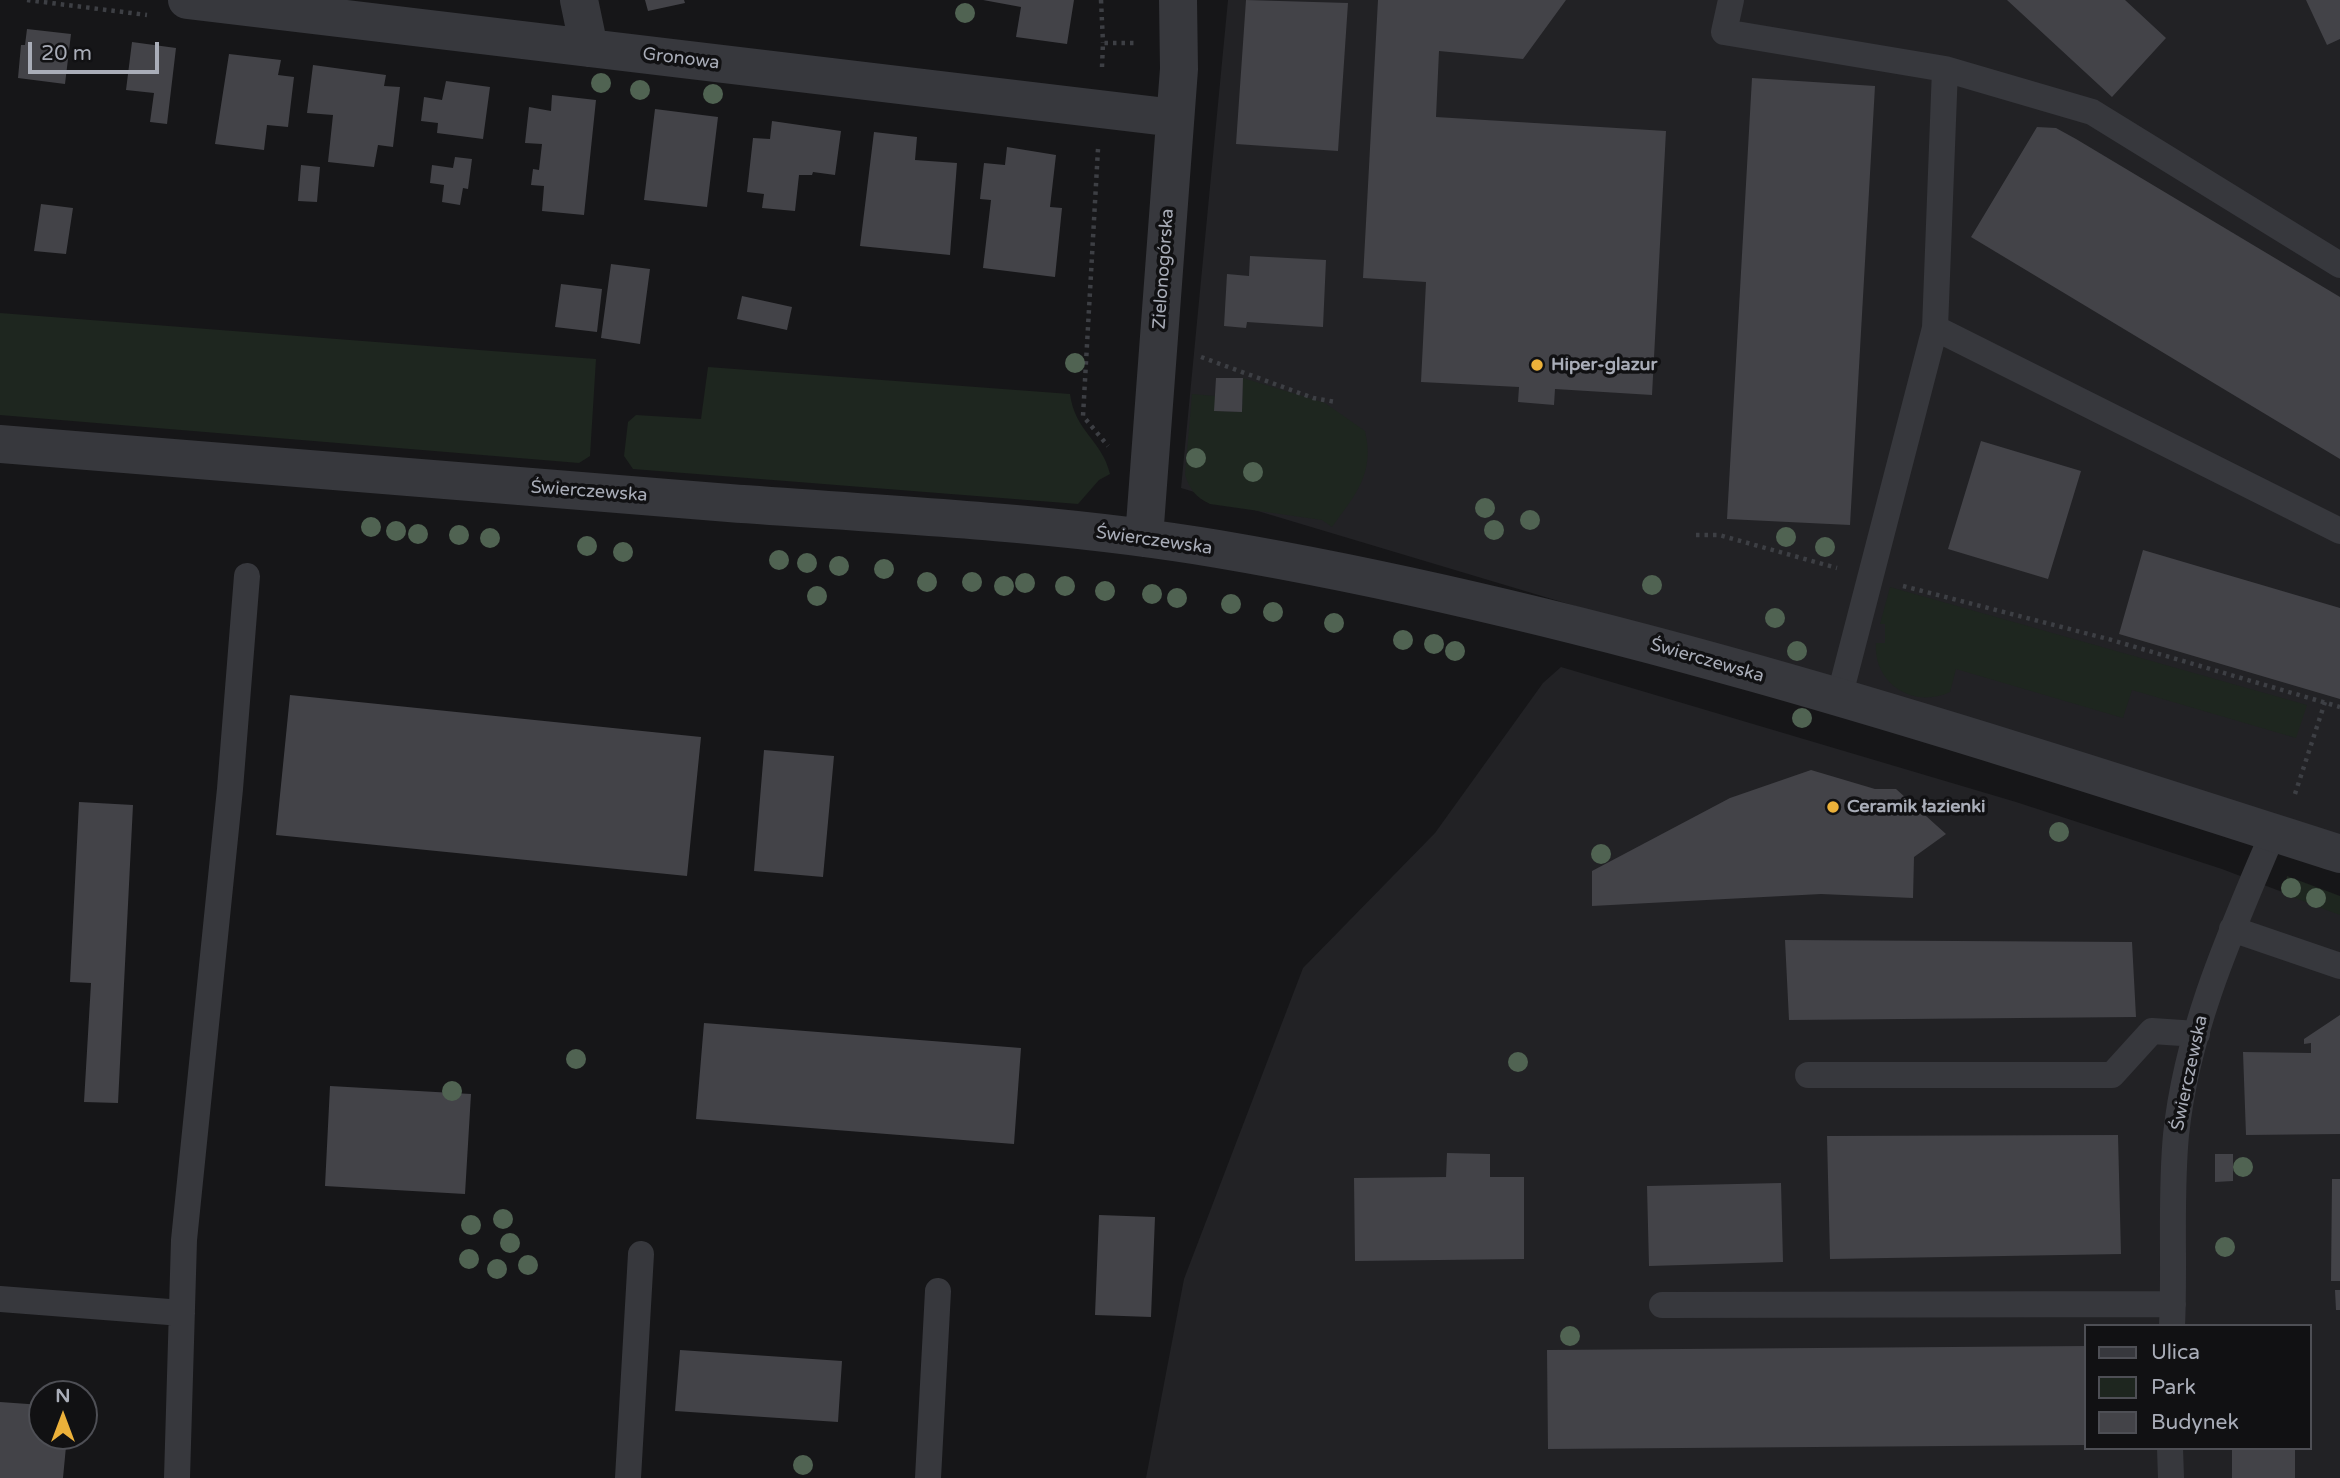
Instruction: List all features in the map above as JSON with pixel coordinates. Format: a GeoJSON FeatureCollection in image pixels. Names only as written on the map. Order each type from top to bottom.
{"type":"FeatureCollection","features":[{"type":"Feature","properties":{"kind":"street","name":"Gronowa"},"geometry":{"type":"LineString","coordinates":[[187,0],[1175,118]]}},
{"type":"Feature","properties":{"kind":"street"},"geometry":{"type":"LineString","coordinates":[[579,0],[589,48]]}},
{"type":"Feature","properties":{"kind":"street","name":"Zielonogórska"},"geometry":{"type":"LineString","coordinates":[[1144,538],[1180,45],[1178,0]]}},
{"type":"Feature","properties":{"kind":"street","name":"Świerczewska"},"geometry":{"type":"LineString","coordinates":[[0,443],[999,523],[1144,538],[1305,565],[1633,640],[1839,698],[2340,854]]}},
{"type":"Feature","properties":{"kind":"lane"},"geometry":{"type":"LineString","coordinates":[[1731,0],[1724,32],[1945,69],[2092,112],[2340,265]]}},
{"type":"Feature","properties":{"kind":"lane"},"geometry":{"type":"LineString","coordinates":[[1839,698],[1868,576],[1935,328],[1945,69]]}},
{"type":"Feature","properties":{"kind":"lane"},"geometry":{"type":"LineString","coordinates":[[1935,328],[2340,531]]}},
{"type":"Feature","properties":{"kind":"lane"},"geometry":{"type":"LineString","coordinates":[[177,1478],[184,1240],[230,789],[247,576]]}},
{"type":"Feature","properties":{"kind":"lane","name":"Świerczewska"},"geometry":{"type":"LineString","coordinates":[[2172,1315],[2176,1134],[2197,1034],[2232,929],[2277,834]]}},
{"type":"Feature","properties":{"kind":"lane"},"geometry":{"type":"LineString","coordinates":[[2232,929],[2340,965]]}},
{"type":"Feature","properties":{"kind":"lane"},"geometry":{"type":"LineString","coordinates":[[1808,1074],[2112,1074],[2152,1031],[2197,1034]]}},
{"type":"Feature","properties":{"kind":"lane"},"geometry":{"type":"LineString","coordinates":[[628,1478],[641,1254]]}},
{"type":"Feature","properties":{"kind":"lane"},"geometry":{"type":"LineString","coordinates":[[928,1478],[938,1291]]}},
{"type":"Feature","properties":{"kind":"lane"},"geometry":{"type":"LineString","coordinates":[[0,1299],[182,1313]]}},
{"type":"Feature","properties":{"kind":"lane"},"geometry":{"type":"LineString","coordinates":[[1662,1305],[2172,1315]]}},
{"type":"Feature","properties":{"kind":"lane"},"geometry":{"type":"LineString","coordinates":[[2170,1450],[2171,1478]]}},
{"type":"Feature","properties":{"kind":"path"},"geometry":{"type":"LineString","coordinates":[[1101,0],[1103,43]]}},
{"type":"Feature","properties":{"kind":"path"},"geometry":{"type":"LineString","coordinates":[[1696,535],[1719,535],[2108,639],[2340,707]]}},
{"type":"Feature","properties":{"kind":"path"},"geometry":{"type":"LineString","coordinates":[[2277,834],[2325,702]]}},
{"type":"Feature","properties":{"kind":"shaded area"},"geometry":{"type":"Polygon","coordinates":[[[1228,0],[2340,0],[2340,835],[1181,488],[1228,0]]]}},
{"type":"Feature","properties":{"kind":"shaded area"},"geometry":{"type":"Polygon","coordinates":[[[1561,667],[2016,802],[2222,869],[2340,914],[2340,1478],[1146,1478],[1184,1279],[1303,968],[1435,833],[1543,683],[1561,667]]]}},
{"type":"Feature","properties":{"kind":"green space"},"geometry":{"type":"Polygon","coordinates":[[[0,313],[596,359],[590,456],[579,463],[0,415],[0,313]]]}},
{"type":"Feature","properties":{"kind":"green space"},"geometry":{"type":"Polygon","coordinates":[[[708,367],[1070,394],[1077,418],[1101,452],[1110,474],[1099,480],[1078,504],[633,469],[624,456],[628,422],[636,415],[701,419],[708,367]]]}},
{"type":"Feature","properties":{"kind":"green space"},"geometry":{"type":"Polygon","coordinates":[[[1243,378],[1325,403],[1365,431],[1365,471],[1356,493],[1332,527],[1322,520],[1210,504],[1191,488],[1185,475],[1192,394],[1215,396],[1215,411],[1242,412],[1243,378]]]}},
{"type":"Feature","properties":{"kind":"green space"},"geometry":{"type":"Polygon","coordinates":[[[1890,587],[2307,705],[2296,738],[2132,690],[2123,718],[1956,669],[1950,692],[1923,697],[1910,695],[1889,681],[1877,658],[1876,643],[1885,643],[1885,624],[1880,624],[1890,587]]]}},
{"type":"Feature","properties":{"kind":"green space"},"geometry":{"type":"Polygon","coordinates":[[[2287,876],[2340,896],[2340,915],[2290,896],[2285,887],[2287,876]]]}},
{"type":"Feature","properties":{"kind":"building"},"geometry":{"type":"Polygon","coordinates":[[[645,0],[684,0],[685,3],[648,11],[645,0]]]}},
{"type":"Feature","properties":{"kind":"building"},"geometry":{"type":"Polygon","coordinates":[[[983,0],[1074,0],[1067,44],[1016,37],[1021,7],[983,0]]]}},
{"type":"Feature","properties":{"kind":"building"},"geometry":{"type":"Polygon","coordinates":[[[1246,0],[1348,3],[1338,151],[1236,144],[1246,0]]]}},
{"type":"Feature","properties":{"kind":"building"},"geometry":{"type":"Polygon","coordinates":[[[1378,0],[1566,0],[1523,59],[1439,51],[1436,117],[1666,131],[1652,395],[1555,389],[1554,405],[1518,402],[1519,387],[1421,382],[1426,282],[1363,278],[1378,0]]]}},
{"type":"Feature","properties":{"kind":"building"},"geometry":{"type":"Polygon","coordinates":[[[2007,0],[2125,0],[2166,38],[2112,97],[2007,0]]]}},
{"type":"Feature","properties":{"kind":"building"},"geometry":{"type":"Polygon","coordinates":[[[2306,0],[2340,0],[2340,39],[2327,45],[2306,0]]]}},
{"type":"Feature","properties":{"kind":"building"},"geometry":{"type":"Polygon","coordinates":[[[27,29],[71,34],[65,84],[18,78],[21,45],[25,45],[27,29]]]}},
{"type":"Feature","properties":{"kind":"building"},"geometry":{"type":"Polygon","coordinates":[[[132,42],[176,48],[167,124],[150,122],[154,93],[126,90],[132,42]]]}},
{"type":"Feature","properties":{"kind":"building"},"geometry":{"type":"Polygon","coordinates":[[[229,54],[281,60],[278,75],[294,77],[288,127],[267,125],[264,150],[215,144],[229,54]]]}},
{"type":"Feature","properties":{"kind":"building"},"geometry":{"type":"Polygon","coordinates":[[[313,65],[386,75],[384,86],[400,87],[393,147],[378,145],[374,167],[328,162],[333,115],[307,113],[313,65]]]}},
{"type":"Feature","properties":{"kind":"building"},"geometry":{"type":"Polygon","coordinates":[[[1752,78],[1875,86],[1850,525],[1727,519],[1752,78]]]}},
{"type":"Feature","properties":{"kind":"building"},"geometry":{"type":"Polygon","coordinates":[[[446,81],[490,87],[483,139],[437,133],[438,123],[421,121],[424,97],[442,100],[446,81]]]}},
{"type":"Feature","properties":{"kind":"building"},"geometry":{"type":"Polygon","coordinates":[[[552,95],[596,100],[584,215],[542,211],[544,186],[531,185],[533,169],[539,170],[542,144],[525,143],[529,107],[551,111],[552,95]]]}},
{"type":"Feature","properties":{"kind":"building"},"geometry":{"type":"Polygon","coordinates":[[[655,109],[718,117],[707,207],[644,200],[655,109]]]}},
{"type":"Feature","properties":{"kind":"building"},"geometry":{"type":"Polygon","coordinates":[[[772,121],[841,131],[835,175],[813,172],[812,175],[799,175],[795,211],[762,208],[764,194],[747,192],[753,138],[770,139],[772,121]]]}},
{"type":"Feature","properties":{"kind":"building"},"geometry":{"type":"Polygon","coordinates":[[[2037,127],[2056,128],[2076,139],[2340,297],[2340,459],[1971,237],[2037,127]]]}},
{"type":"Feature","properties":{"kind":"building"},"geometry":{"type":"Polygon","coordinates":[[[874,132],[917,137],[915,160],[957,163],[950,255],[860,246],[874,132]]]}},
{"type":"Feature","properties":{"kind":"building"},"geometry":{"type":"Polygon","coordinates":[[[1007,147],[1056,155],[1050,207],[1062,208],[1055,277],[983,268],[991,200],[980,199],[984,163],[1005,165],[1007,147]]]}},
{"type":"Feature","properties":{"kind":"building"},"geometry":{"type":"Polygon","coordinates":[[[455,157],[472,159],[468,189],[463,188],[460,205],[442,202],[444,185],[430,183],[432,165],[453,168],[455,157]]]}},
{"type":"Feature","properties":{"kind":"building"},"geometry":{"type":"Polygon","coordinates":[[[301,165],[320,167],[317,202],[298,201],[301,165]]]}},
{"type":"Feature","properties":{"kind":"building"},"geometry":{"type":"Polygon","coordinates":[[[41,204],[73,208],[66,254],[34,251],[41,204]]]}},
{"type":"Feature","properties":{"kind":"building"},"geometry":{"type":"Polygon","coordinates":[[[1250,256],[1326,260],[1323,327],[1247,322],[1246,328],[1224,326],[1227,274],[1249,276],[1250,256]]]}},
{"type":"Feature","properties":{"kind":"building"},"geometry":{"type":"Polygon","coordinates":[[[611,264],[650,269],[640,344],[601,338],[611,264]]]}},
{"type":"Feature","properties":{"kind":"building"},"geometry":{"type":"Polygon","coordinates":[[[561,284],[602,289],[597,332],[555,327],[561,284]]]}},
{"type":"Feature","properties":{"kind":"building"},"geometry":{"type":"Polygon","coordinates":[[[742,296],[792,307],[787,330],[737,319],[742,296]]]}},
{"type":"Feature","properties":{"kind":"building"},"geometry":{"type":"Polygon","coordinates":[[[1216,378],[1243,378],[1242,412],[1214,411],[1216,378]]]}},
{"type":"Feature","properties":{"kind":"building"},"geometry":{"type":"Polygon","coordinates":[[[1981,441],[2081,471],[2048,579],[1948,549],[1981,441]]]}},
{"type":"Feature","properties":{"kind":"building"},"geometry":{"type":"Polygon","coordinates":[[[2143,550],[2340,608],[2340,699],[2119,634],[2143,550]]]}},
{"type":"Feature","properties":{"kind":"building"},"geometry":{"type":"Polygon","coordinates":[[[290,695],[701,737],[687,876],[276,835],[290,695]]]}},
{"type":"Feature","properties":{"kind":"building"},"geometry":{"type":"Polygon","coordinates":[[[764,750],[834,756],[823,877],[754,871],[764,750]]]}},
{"type":"Feature","properties":{"kind":"building"},"geometry":{"type":"Polygon","coordinates":[[[1811,770],[1875,789],[1896,789],[1946,834],[1914,857],[1913,898],[1821,894],[1592,906],[1592,871],[1730,798],[1811,770]]]}},
{"type":"Feature","properties":{"kind":"building"},"geometry":{"type":"Polygon","coordinates":[[[79,802],[133,805],[118,1103],[84,1102],[91,983],[70,982],[79,802]]]}},
{"type":"Feature","properties":{"kind":"building"},"geometry":{"type":"Polygon","coordinates":[[[1785,940],[2132,942],[2136,1017],[1789,1020],[1785,940]]]}},
{"type":"Feature","properties":{"kind":"building"},"geometry":{"type":"Polygon","coordinates":[[[2340,1015],[2340,1134],[2246,1135],[2243,1052],[2311,1053],[2311,1043],[2304,1044],[2304,1039],[2340,1015]]]}},
{"type":"Feature","properties":{"kind":"building"},"geometry":{"type":"Polygon","coordinates":[[[704,1023],[1021,1048],[1014,1144],[696,1119],[704,1023]]]}},
{"type":"Feature","properties":{"kind":"building"},"geometry":{"type":"Polygon","coordinates":[[[330,1086],[471,1094],[465,1194],[325,1186],[330,1086]]]}},
{"type":"Feature","properties":{"kind":"building"},"geometry":{"type":"Polygon","coordinates":[[[2118,1135],[2121,1254],[1830,1259],[1827,1136],[2118,1135]]]}},
{"type":"Feature","properties":{"kind":"building"},"geometry":{"type":"Polygon","coordinates":[[[1447,1153],[1490,1154],[1490,1177],[1524,1177],[1524,1259],[1355,1261],[1354,1178],[1446,1177],[1447,1153]]]}},
{"type":"Feature","properties":{"kind":"building"},"geometry":{"type":"Polygon","coordinates":[[[2215,1154],[2233,1154],[2233,1181],[2215,1182],[2215,1154]]]}},
{"type":"Feature","properties":{"kind":"building"},"geometry":{"type":"Polygon","coordinates":[[[2332,1179],[2340,1179],[2340,1281],[2331,1281],[2332,1179]]]}},
{"type":"Feature","properties":{"kind":"building"},"geometry":{"type":"Polygon","coordinates":[[[1781,1183],[1783,1262],[1649,1266],[1647,1186],[1781,1183]]]}},
{"type":"Feature","properties":{"kind":"building"},"geometry":{"type":"Polygon","coordinates":[[[1099,1215],[1155,1217],[1151,1317],[1095,1315],[1099,1215]]]}},
{"type":"Feature","properties":{"kind":"building"},"geometry":{"type":"Polygon","coordinates":[[[2335,1290],[2340,1290],[2340,1310],[2336,1310],[2335,1290]]]}},
{"type":"Feature","properties":{"kind":"building"},"geometry":{"type":"Polygon","coordinates":[[[2084,1346],[2084,1445],[1548,1449],[1547,1350],[2084,1346]]]}},
{"type":"Feature","properties":{"kind":"building"},"geometry":{"type":"Polygon","coordinates":[[[680,1350],[842,1361],[838,1422],[675,1411],[680,1350]]]}},
{"type":"Feature","properties":{"kind":"building"},"geometry":{"type":"Polygon","coordinates":[[[0,1402],[28,1404],[28,1450],[66,1450],[63,1478],[0,1478],[0,1402]]]}},
{"type":"Feature","properties":{"kind":"building"},"geometry":{"type":"Polygon","coordinates":[[[2232,1450],[2295,1450],[2295,1478],[2232,1478],[2232,1450]]]}},
{"type":"Feature","properties":{"kind":"place","name":"Hiper-glazur"},"geometry":{"type":"Point","coordinates":[1537,365]}},
{"type":"Feature","properties":{"kind":"place","name":"Ceramik łazienki"},"geometry":{"type":"Point","coordinates":[1833,807]}}]}
